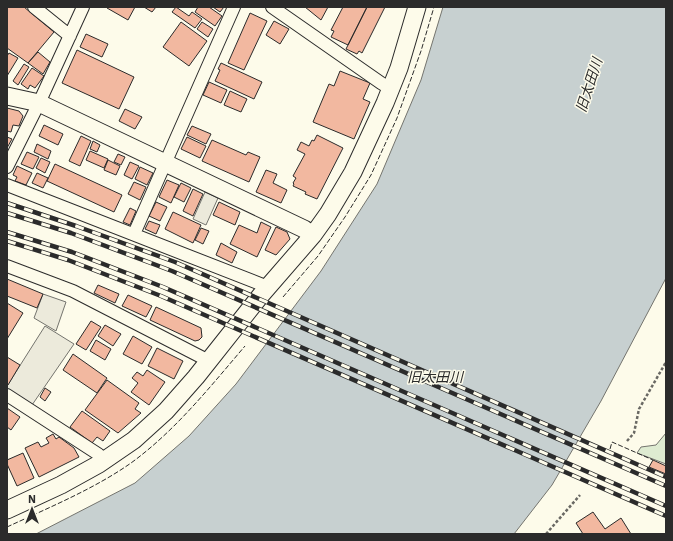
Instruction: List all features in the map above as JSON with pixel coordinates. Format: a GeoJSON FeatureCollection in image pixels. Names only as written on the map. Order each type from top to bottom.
{"type":"FeatureCollection","features":[{"type":"Feature","properties":{"kind":"street"},"geometry":{"type":"LineString","coordinates":[[34,7],[70,36]]}},
{"type":"Feature","properties":{"kind":"street"},"geometry":{"type":"LineString","coordinates":[[7,167],[39,103],[83,7]]}},
{"type":"Feature","properties":{"kind":"street"},"geometry":{"type":"LineString","coordinates":[[134,234],[234,7]]}},
{"type":"Feature","properties":{"kind":"street"},"geometry":{"type":"LineString","coordinates":[[272,7],[380,83],[391,89]]}},
{"type":"Feature","properties":{"kind":"street"},"geometry":{"type":"LineString","coordinates":[[7,510],[61,485],[104,460],[134,440],[166,411],[209,361],[268,287],[313,236],[353,172],[391,89],[417,7]]}},
{"type":"Feature","properties":{"kind":"street"},"geometry":{"type":"LineString","coordinates":[[7,96],[39,103],[167,162],[304,229],[313,236]]}},
{"type":"Feature","properties":{"kind":"street"},"geometry":{"type":"LineString","coordinates":[[7,185],[268,287]]}},
{"type":"Feature","properties":{"kind":"street"},"geometry":{"type":"LineString","coordinates":[[7,266],[74,291],[209,361]]}},
{"type":"Feature","properties":{"kind":"street"},"geometry":{"type":"LineString","coordinates":[[7,395],[98,454],[104,460]]}},
{"type":"Feature","properties":{"kind":"path"},"geometry":{"type":"LineString","coordinates":[[627,441],[634,433],[639,409],[666,362]]}},
{"type":"Feature","properties":{"kind":"path"},"geometry":{"type":"LineString","coordinates":[[546,534],[580,495]]}},
{"type":"Feature","properties":{"kind":"green space"},"geometry":{"type":"Polygon","coordinates":[[[666,433],[666,464],[637,453],[641,447],[656,445],[666,433]]]}},
{"type":"Feature","properties":{"kind":"shaded area"},"geometry":{"type":"Polygon","coordinates":[[[205,192],[218,198],[206,225],[193,219],[205,192]]]}},
{"type":"Feature","properties":{"kind":"shaded area"},"geometry":{"type":"Polygon","coordinates":[[[43,294],[66,302],[56,331],[34,318],[43,294]]]}},
{"type":"Feature","properties":{"kind":"shaded area"},"geometry":{"type":"Polygon","coordinates":[[[45,326],[74,344],[32,405],[7,390],[7,386],[45,326]]]}},
{"type":"Feature","properties":{"kind":"water","name":"旧太田川"},"geometry":{"type":"Polygon","coordinates":[[[443,7],[666,7],[666,278],[601,401],[552,485],[514,534],[36,534],[135,483],[189,436],[236,384],[321,271],[377,184],[421,80],[443,7]]]}},
{"type":"Feature","properties":{"kind":"building"},"geometry":{"type":"Polygon","coordinates":[[[7,7],[24,7],[54,32],[28,63],[7,48],[7,7]]]}},
{"type":"Feature","properties":{"kind":"building"},"geometry":{"type":"Polygon","coordinates":[[[107,7],[135,7],[128,20],[107,7]]]}},
{"type":"Feature","properties":{"kind":"building"},"geometry":{"type":"Polygon","coordinates":[[[144,7],[156,7],[152,12],[144,7]]]}},
{"type":"Feature","properties":{"kind":"building"},"geometry":{"type":"Polygon","coordinates":[[[176,7],[189,16],[192,12],[202,19],[195,28],[172,12],[176,7]]]}},
{"type":"Feature","properties":{"kind":"building"},"geometry":{"type":"Polygon","coordinates":[[[198,7],[209,7],[222,16],[215,26],[195,12],[198,7]]]}},
{"type":"Feature","properties":{"kind":"building"},"geometry":{"type":"Polygon","coordinates":[[[213,7],[224,7],[220,12],[213,7]]]}},
{"type":"Feature","properties":{"kind":"building"},"geometry":{"type":"Polygon","coordinates":[[[305,7],[328,7],[321,20],[305,7]]]}},
{"type":"Feature","properties":{"kind":"building"},"geometry":{"type":"Polygon","coordinates":[[[343,7],[367,7],[348,45],[331,37],[334,31],[331,30],[343,7]]]}},
{"type":"Feature","properties":{"kind":"building"},"geometry":{"type":"Polygon","coordinates":[[[367,7],[385,7],[362,53],[359,51],[357,54],[346,49],[367,7]]]}},
{"type":"Feature","properties":{"kind":"building"},"geometry":{"type":"Polygon","coordinates":[[[250,13],[267,21],[244,70],[228,63],[250,13]]]}},
{"type":"Feature","properties":{"kind":"building"},"geometry":{"type":"Polygon","coordinates":[[[274,21],[289,29],[280,44],[266,35],[274,21]]]}},
{"type":"Feature","properties":{"kind":"building"},"geometry":{"type":"Polygon","coordinates":[[[181,22],[207,41],[189,66],[163,47],[181,22]]]}},
{"type":"Feature","properties":{"kind":"building"},"geometry":{"type":"Polygon","coordinates":[[[202,22],[213,29],[208,37],[197,29],[202,22]]]}},
{"type":"Feature","properties":{"kind":"building"},"geometry":{"type":"Polygon","coordinates":[[[86,34],[108,44],[102,57],[80,47],[86,34]]]}},
{"type":"Feature","properties":{"kind":"building"},"geometry":{"type":"Polygon","coordinates":[[[77,50],[134,77],[119,109],[62,83],[77,50]]]}},
{"type":"Feature","properties":{"kind":"building"},"geometry":{"type":"Polygon","coordinates":[[[38,52],[50,62],[43,74],[28,63],[38,52]]]}},
{"type":"Feature","properties":{"kind":"building"},"geometry":{"type":"Polygon","coordinates":[[[9,53],[18,58],[7,76],[7,56],[9,53]]]}},
{"type":"Feature","properties":{"kind":"building"},"geometry":{"type":"Polygon","coordinates":[[[221,63],[262,82],[254,99],[215,81],[220,70],[218,69],[221,63]]]}},
{"type":"Feature","properties":{"kind":"building"},"geometry":{"type":"Polygon","coordinates":[[[24,64],[29,67],[18,85],[13,81],[24,64]]]}},
{"type":"Feature","properties":{"kind":"building"},"geometry":{"type":"Polygon","coordinates":[[[32,68],[44,76],[35,88],[30,85],[28,89],[21,84],[32,68]]]}},
{"type":"Feature","properties":{"kind":"building"},"geometry":{"type":"Polygon","coordinates":[[[340,71],[370,83],[363,99],[370,102],[354,139],[313,122],[329,84],[334,86],[340,71]]]}},
{"type":"Feature","properties":{"kind":"building"},"geometry":{"type":"Polygon","coordinates":[[[209,82],[227,90],[221,103],[203,95],[209,82]]]}},
{"type":"Feature","properties":{"kind":"building"},"geometry":{"type":"Polygon","coordinates":[[[230,91],[247,99],[241,112],[224,105],[230,91]]]}},
{"type":"Feature","properties":{"kind":"building"},"geometry":{"type":"Polygon","coordinates":[[[7,108],[19,111],[23,116],[19,126],[13,125],[11,132],[7,131],[7,108]]]}},
{"type":"Feature","properties":{"kind":"building"},"geometry":{"type":"Polygon","coordinates":[[[125,109],[142,117],[135,129],[119,121],[125,109]]]}},
{"type":"Feature","properties":{"kind":"building"},"geometry":{"type":"Polygon","coordinates":[[[44,125],[63,134],[58,145],[39,136],[44,125]]]}},
{"type":"Feature","properties":{"kind":"building"},"geometry":{"type":"Polygon","coordinates":[[[192,126],[211,134],[206,144],[187,135],[192,126]]]}},
{"type":"Feature","properties":{"kind":"building"},"geometry":{"type":"Polygon","coordinates":[[[317,135],[343,148],[317,199],[305,194],[306,192],[293,186],[296,178],[293,176],[305,154],[297,150],[301,142],[309,146],[317,135]]]}},
{"type":"Feature","properties":{"kind":"building"},"geometry":{"type":"Polygon","coordinates":[[[81,136],[91,141],[80,166],[69,161],[81,136]]]}},
{"type":"Feature","properties":{"kind":"building"},"geometry":{"type":"Polygon","coordinates":[[[7,137],[12,139],[7,148],[7,137]]]}},
{"type":"Feature","properties":{"kind":"building"},"geometry":{"type":"Polygon","coordinates":[[[187,137],[206,146],[200,158],[181,149],[187,137]]]}},
{"type":"Feature","properties":{"kind":"building"},"geometry":{"type":"Polygon","coordinates":[[[212,140],[246,155],[248,152],[260,157],[249,182],[202,161],[212,140]]]}},
{"type":"Feature","properties":{"kind":"building"},"geometry":{"type":"Polygon","coordinates":[[[93,141],[100,145],[97,152],[90,149],[93,141]]]}},
{"type":"Feature","properties":{"kind":"building"},"geometry":{"type":"Polygon","coordinates":[[[37,144],[51,151],[48,159],[34,152],[37,144]]]}},
{"type":"Feature","properties":{"kind":"building"},"geometry":{"type":"Polygon","coordinates":[[[90,151],[108,159],[104,168],[86,160],[90,151]]]}},
{"type":"Feature","properties":{"kind":"building"},"geometry":{"type":"Polygon","coordinates":[[[27,152],[39,157],[33,169],[21,164],[27,152]]]}},
{"type":"Feature","properties":{"kind":"building"},"geometry":{"type":"Polygon","coordinates":[[[118,154],[125,157],[121,165],[114,162],[118,154]]]}},
{"type":"Feature","properties":{"kind":"building"},"geometry":{"type":"Polygon","coordinates":[[[41,158],[50,162],[45,173],[36,168],[41,158]]]}},
{"type":"Feature","properties":{"kind":"building"},"geometry":{"type":"Polygon","coordinates":[[[108,160],[120,166],[116,175],[104,170],[108,160]]]}},
{"type":"Feature","properties":{"kind":"building"},"geometry":{"type":"Polygon","coordinates":[[[130,162],[139,166],[132,179],[124,175],[130,162]]]}},
{"type":"Feature","properties":{"kind":"building"},"geometry":{"type":"Polygon","coordinates":[[[55,164],[122,195],[114,212],[47,181],[55,164]]]}},
{"type":"Feature","properties":{"kind":"building"},"geometry":{"type":"Polygon","coordinates":[[[17,166],[32,173],[26,185],[15,181],[17,177],[13,175],[17,166]]]}},
{"type":"Feature","properties":{"kind":"building"},"geometry":{"type":"Polygon","coordinates":[[[140,167],[153,173],[147,185],[135,179],[140,167]]]}},
{"type":"Feature","properties":{"kind":"building"},"geometry":{"type":"Polygon","coordinates":[[[266,170],[277,174],[273,183],[287,190],[281,203],[256,192],[266,170]]]}},
{"type":"Feature","properties":{"kind":"building"},"geometry":{"type":"Polygon","coordinates":[[[37,173],[48,178],[43,188],[32,183],[37,173]]]}},
{"type":"Feature","properties":{"kind":"building"},"geometry":{"type":"Polygon","coordinates":[[[167,180],[179,185],[171,203],[159,197],[167,180]]]}},
{"type":"Feature","properties":{"kind":"building"},"geometry":{"type":"Polygon","coordinates":[[[134,182],[146,187],[140,200],[128,194],[134,182]]]}},
{"type":"Feature","properties":{"kind":"building"},"geometry":{"type":"Polygon","coordinates":[[[181,183],[191,188],[184,202],[174,197],[181,183]]]}},
{"type":"Feature","properties":{"kind":"building"},"geometry":{"type":"Polygon","coordinates":[[[193,189],[203,194],[193,216],[183,211],[193,189]]]}},
{"type":"Feature","properties":{"kind":"building"},"geometry":{"type":"Polygon","coordinates":[[[156,202],[167,207],[160,221],[149,216],[156,202]]]}},
{"type":"Feature","properties":{"kind":"building"},"geometry":{"type":"Polygon","coordinates":[[[219,202],[240,212],[235,225],[213,215],[219,202]]]}},
{"type":"Feature","properties":{"kind":"building"},"geometry":{"type":"Polygon","coordinates":[[[130,208],[136,211],[130,225],[123,222],[130,208]]]}},
{"type":"Feature","properties":{"kind":"building"},"geometry":{"type":"Polygon","coordinates":[[[173,212],[201,225],[193,243],[165,229],[173,212]]]}},
{"type":"Feature","properties":{"kind":"building"},"geometry":{"type":"Polygon","coordinates":[[[149,221],[160,225],[156,234],[145,229],[149,221]]]}},
{"type":"Feature","properties":{"kind":"building"},"geometry":{"type":"Polygon","coordinates":[[[261,222],[271,227],[257,257],[230,244],[239,225],[257,233],[261,222]]]}},
{"type":"Feature","properties":{"kind":"building"},"geometry":{"type":"Polygon","coordinates":[[[276,227],[287,232],[290,239],[276,255],[265,250],[276,227]]]}},
{"type":"Feature","properties":{"kind":"building"},"geometry":{"type":"Polygon","coordinates":[[[201,228],[209,231],[203,244],[195,240],[201,228]]]}},
{"type":"Feature","properties":{"kind":"building"},"geometry":{"type":"Polygon","coordinates":[[[221,243],[237,252],[232,263],[216,255],[221,243]]]}},
{"type":"Feature","properties":{"kind":"building"},"geometry":{"type":"Polygon","coordinates":[[[7,279],[43,294],[37,308],[7,296],[7,279]]]}},
{"type":"Feature","properties":{"kind":"building"},"geometry":{"type":"Polygon","coordinates":[[[98,285],[119,294],[115,303],[94,293],[98,285]]]}},
{"type":"Feature","properties":{"kind":"building"},"geometry":{"type":"Polygon","coordinates":[[[128,295],[152,306],[146,317],[122,306],[128,295]]]}},
{"type":"Feature","properties":{"kind":"building"},"geometry":{"type":"Polygon","coordinates":[[[7,303],[23,313],[7,339],[7,303]]]}},
{"type":"Feature","properties":{"kind":"building"},"geometry":{"type":"Polygon","coordinates":[[[156,307],[201,328],[202,337],[195,341],[150,320],[156,307]]]}},
{"type":"Feature","properties":{"kind":"building"},"geometry":{"type":"Polygon","coordinates":[[[91,321],[101,327],[86,350],[76,344],[91,321]]]}},
{"type":"Feature","properties":{"kind":"building"},"geometry":{"type":"Polygon","coordinates":[[[105,325],[121,334],[113,346],[98,336],[105,325]]]}},
{"type":"Feature","properties":{"kind":"building"},"geometry":{"type":"Polygon","coordinates":[[[133,336],[152,347],[142,364],[123,354],[133,336]]]}},
{"type":"Feature","properties":{"kind":"building"},"geometry":{"type":"Polygon","coordinates":[[[96,340],[111,349],[105,360],[90,351],[96,340]]]}},
{"type":"Feature","properties":{"kind":"building"},"geometry":{"type":"Polygon","coordinates":[[[157,348],[183,361],[174,379],[148,366],[157,348]]]}},
{"type":"Feature","properties":{"kind":"building"},"geometry":{"type":"Polygon","coordinates":[[[73,354],[107,378],[97,393],[63,370],[73,354]]]}},
{"type":"Feature","properties":{"kind":"building"},"geometry":{"type":"Polygon","coordinates":[[[7,357],[20,365],[8,385],[7,385],[7,357]]]}},
{"type":"Feature","properties":{"kind":"building"},"geometry":{"type":"Polygon","coordinates":[[[147,370],[165,382],[149,405],[131,392],[138,383],[132,378],[137,372],[143,376],[147,370]]]}},
{"type":"Feature","properties":{"kind":"building"},"geometry":{"type":"Polygon","coordinates":[[[107,380],[139,403],[135,409],[141,413],[118,433],[85,410],[107,380]]]}},
{"type":"Feature","properties":{"kind":"building"},"geometry":{"type":"Polygon","coordinates":[[[45,388],[51,392],[45,401],[40,397],[45,388]]]}},
{"type":"Feature","properties":{"kind":"building"},"geometry":{"type":"Polygon","coordinates":[[[7,408],[20,417],[11,430],[7,427],[7,408]]]}},
{"type":"Feature","properties":{"kind":"building"},"geometry":{"type":"Polygon","coordinates":[[[82,411],[110,431],[103,441],[97,437],[92,443],[70,427],[82,411]]]}},
{"type":"Feature","properties":{"kind":"building"},"geometry":{"type":"Polygon","coordinates":[[[53,434],[56,439],[59,437],[74,448],[79,457],[39,477],[25,448],[38,442],[41,447],[49,443],[46,438],[53,434]]]}},
{"type":"Feature","properties":{"kind":"building"},"geometry":{"type":"Polygon","coordinates":[[[23,453],[34,478],[17,486],[7,464],[7,460],[23,453]]]}},
{"type":"Feature","properties":{"kind":"building"},"geometry":{"type":"Polygon","coordinates":[[[653,460],[666,466],[666,474],[649,467],[653,460]]]}},
{"type":"Feature","properties":{"kind":"building"},"geometry":{"type":"Polygon","coordinates":[[[593,512],[605,529],[621,518],[631,534],[583,534],[576,523],[593,512]]]}},
{"type":"Feature","properties":{"kind":"railway"},"geometry":{"type":"LineString","coordinates":[[7,203],[175,262],[666,477]]}},
{"type":"Feature","properties":{"kind":"railway"},"geometry":{"type":"LineString","coordinates":[[7,213],[71,233],[172,271],[666,486]]}},
{"type":"Feature","properties":{"kind":"railway"},"geometry":{"type":"LineString","coordinates":[[7,232],[72,252],[163,287],[666,506]]}},
{"type":"Feature","properties":{"kind":"railway"},"geometry":{"type":"LineString","coordinates":[[7,241],[68,260],[161,296],[666,516]]}},
{"type":"Feature","properties":{"kind":"fence"},"geometry":{"type":"LineString","coordinates":[[283,297],[318,256],[345,217],[371,175],[397,118],[421,51],[434,7]]}},
{"type":"Feature","properties":{"kind":"fence"},"geometry":{"type":"LineString","coordinates":[[7,527],[86,490],[131,463],[177,423],[245,346]]}},
{"type":"Feature","properties":{"kind":"fence"},"geometry":{"type":"LineString","coordinates":[[610,449],[612,442],[653,460]]}}]}
